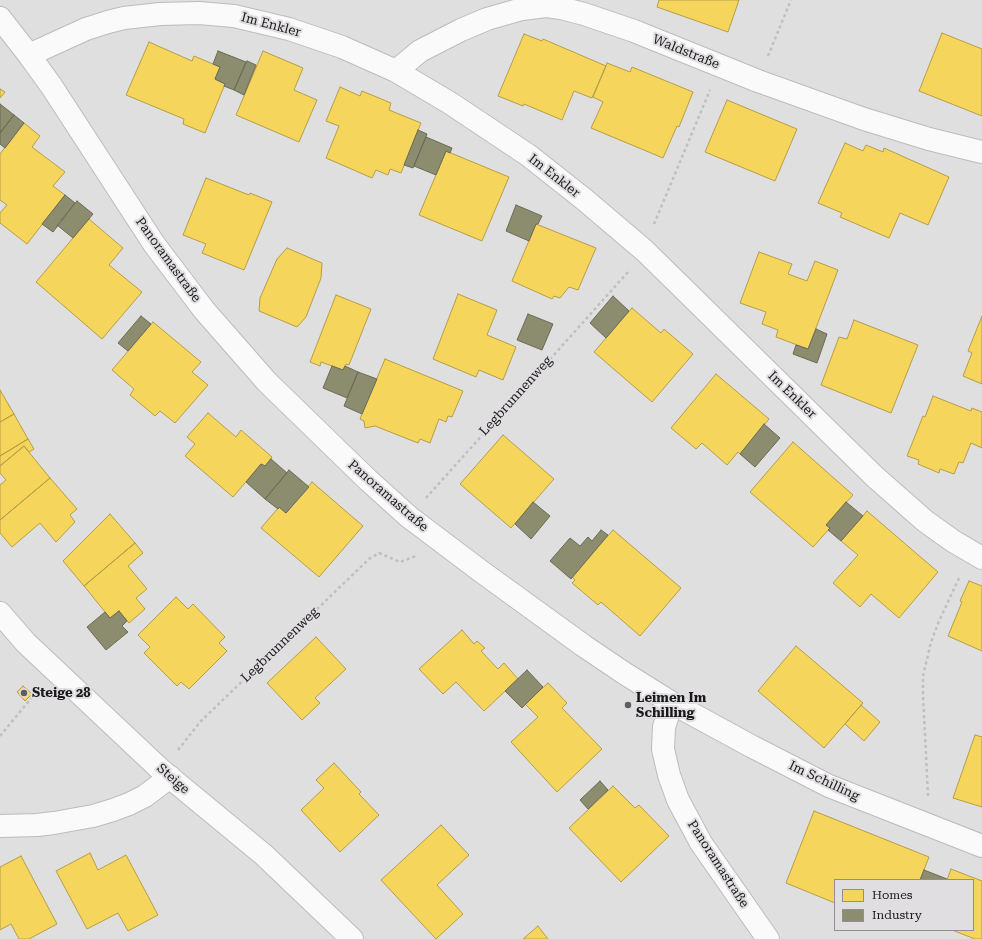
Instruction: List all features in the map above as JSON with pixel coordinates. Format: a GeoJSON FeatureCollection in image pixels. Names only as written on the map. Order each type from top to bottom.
{"type":"FeatureCollection","features":[{"type":"Feature","properties":{"kind":"street","name":"Waldstraße"},"geometry":{"type":"LineString","coordinates":[[396,70],[420,51],[460,30],[487,19],[517,10],[546,6],[561,8],[634,31],[758,81],[871,121],[929,139],[982,152]]}},
{"type":"Feature","properties":{"kind":"street","name":"Im Enkler"},"geometry":{"type":"LineString","coordinates":[[29,55],[86,29],[124,18],[160,14],[199,13],[234,16],[289,29],[342,47],[396,70],[528,155],[585,200],[644,251],[880,481],[925,521],[953,541],[982,558]]}},
{"type":"Feature","properties":{"kind":"street","name":"Panoramastraße"},"geometry":{"type":"LineString","coordinates":[[0,18],[52,87],[154,244],[204,310],[267,382],[368,480],[409,517],[584,646],[672,703],[664,727],[664,749],[669,776],[678,800],[701,843],[768,939]]}},
{"type":"Feature","properties":{"kind":"street","name":"Steige"},"geometry":{"type":"LineString","coordinates":[[0,613],[26,643],[166,774],[264,855],[352,939]]}},
{"type":"Feature","properties":{"kind":"street","name":"Im Schilling"},"geometry":{"type":"LineString","coordinates":[[672,703],[829,786],[982,846]]}},
{"type":"Feature","properties":{"kind":"street"},"geometry":{"type":"LineString","coordinates":[[0,826],[54,823],[106,812],[129,804],[145,796],[166,774]]}},
{"type":"Feature","properties":{"kind":"path"},"geometry":{"type":"LineString","coordinates":[[758,81],[791,0]]}},
{"type":"Feature","properties":{"kind":"path"},"geometry":{"type":"LineString","coordinates":[[644,251],[720,66]]}},
{"type":"Feature","properties":{"kind":"path","name":"Legbrunnenweg"},"geometry":{"type":"LineString","coordinates":[[409,517],[624,276]]}},
{"type":"Feature","properties":{"kind":"path","name":"Legbrunnenweg"},"geometry":{"type":"LineString","coordinates":[[166,774],[200,722],[369,559],[379,553],[400,562],[413,557]]}},
{"type":"Feature","properties":{"kind":"path"},"geometry":{"type":"LineString","coordinates":[[930,826],[923,676],[931,642],[961,574]]}},
{"type":"Feature","properties":{"kind":"path"},"geometry":{"type":"LineString","coordinates":[[0,736],[55,670]]}},
{"type":"Feature","properties":{"kind":"building: Homes"},"geometry":{"type":"Polygon","coordinates":[[[659,0],[739,0],[728,32],[657,7],[659,0]]]}},
{"type":"Feature","properties":{"kind":"building: Homes"},"geometry":{"type":"Polygon","coordinates":[[[942,33],[982,49],[982,116],[919,91],[942,33]]]}},
{"type":"Feature","properties":{"kind":"building: Homes"},"geometry":{"type":"Polygon","coordinates":[[[524,34],[542,41],[543,39],[606,66],[592,98],[574,91],[562,120],[524,104],[523,106],[498,96],[524,34]]]}},
{"type":"Feature","properties":{"kind":"building: Homes"},"geometry":{"type":"Polygon","coordinates":[[[149,42],[192,61],[194,56],[220,67],[215,79],[225,84],[205,133],[183,124],[184,119],[126,95],[149,42]]]}},
{"type":"Feature","properties":{"kind":"building: Homes"},"geometry":{"type":"Polygon","coordinates":[[[263,51],[303,68],[294,90],[317,100],[299,142],[236,115],[263,51]]]}},
{"type":"Feature","properties":{"kind":"building: Homes"},"geometry":{"type":"Polygon","coordinates":[[[607,63],[630,72],[632,67],[693,92],[679,127],[677,126],[663,158],[591,128],[603,102],[593,97],[607,63]]]}},
{"type":"Feature","properties":{"kind":"building: Homes"},"geometry":{"type":"Polygon","coordinates":[[[340,87],[360,96],[362,91],[391,103],[389,110],[421,123],[401,173],[390,169],[388,175],[376,170],[372,178],[326,158],[339,126],[326,121],[340,87]]]}},
{"type":"Feature","properties":{"kind":"building: Homes"},"geometry":{"type":"Polygon","coordinates":[[[0,89],[5,92],[0,98],[0,89]]]}},
{"type":"Feature","properties":{"kind":"building: Homes"},"geometry":{"type":"Polygon","coordinates":[[[727,100],[797,129],[775,181],[705,152],[727,100]]]}},
{"type":"Feature","properties":{"kind":"building: Homes"},"geometry":{"type":"Polygon","coordinates":[[[24,123],[40,136],[32,147],[65,172],[53,186],[65,195],[27,244],[0,223],[0,213],[7,205],[0,200],[0,154],[24,123]]]}},
{"type":"Feature","properties":{"kind":"building: Homes"},"geometry":{"type":"Polygon","coordinates":[[[845,143],[863,151],[866,145],[883,152],[884,148],[949,177],[928,225],[900,213],[889,238],[840,217],[842,213],[818,203],[845,143]]]}},
{"type":"Feature","properties":{"kind":"building: Homes"},"geometry":{"type":"Polygon","coordinates":[[[446,151],[509,177],[482,241],[419,215],[446,151]]]}},
{"type":"Feature","properties":{"kind":"building: Homes"},"geometry":{"type":"Polygon","coordinates":[[[206,178],[249,195],[250,193],[272,202],[244,270],[202,253],[206,244],[183,235],[206,178]]]}},
{"type":"Feature","properties":{"kind":"building: Homes"},"geometry":{"type":"Polygon","coordinates":[[[89,219],[123,248],[109,265],[142,292],[102,339],[36,282],[89,219]]]}},
{"type":"Feature","properties":{"kind":"building: Homes"},"geometry":{"type":"Polygon","coordinates":[[[536,224],[596,248],[578,290],[569,287],[560,298],[554,296],[552,299],[512,281],[536,224]]]}},
{"type":"Feature","properties":{"kind":"building: Homes"},"geometry":{"type":"Polygon","coordinates":[[[287,248],[322,263],[321,278],[306,317],[297,327],[259,311],[260,298],[277,259],[287,248]]]}},
{"type":"Feature","properties":{"kind":"building: Homes"},"geometry":{"type":"Polygon","coordinates":[[[759,252],[792,264],[788,274],[807,281],[815,261],[838,270],[808,349],[776,337],[778,330],[762,324],[766,312],[740,303],[759,252]]]}},
{"type":"Feature","properties":{"kind":"building: Homes"},"geometry":{"type":"Polygon","coordinates":[[[458,294],[497,310],[487,335],[516,347],[503,380],[479,370],[476,377],[433,359],[458,294]]]}},
{"type":"Feature","properties":{"kind":"building: Homes"},"geometry":{"type":"Polygon","coordinates":[[[336,295],[371,309],[349,365],[346,364],[343,370],[321,362],[320,366],[310,362],[336,295]]]}},
{"type":"Feature","properties":{"kind":"building: Homes"},"geometry":{"type":"Polygon","coordinates":[[[632,308],[661,333],[664,329],[693,354],[652,402],[594,352],[632,308]]]}},
{"type":"Feature","properties":{"kind":"building: Homes"},"geometry":{"type":"Polygon","coordinates":[[[982,316],[982,384],[963,376],[972,353],[968,351],[982,316]]]}},
{"type":"Feature","properties":{"kind":"building: Homes"},"geometry":{"type":"Polygon","coordinates":[[[854,320],[918,345],[891,413],[821,385],[839,337],[847,339],[854,320]]]}},
{"type":"Feature","properties":{"kind":"building: Homes"},"geometry":{"type":"Polygon","coordinates":[[[153,322],[201,362],[192,372],[208,385],[175,423],[160,411],[155,416],[130,395],[134,389],[112,370],[153,322]]]}},
{"type":"Feature","properties":{"kind":"building: Homes"},"geometry":{"type":"Polygon","coordinates":[[[385,359],[463,391],[452,417],[448,416],[446,422],[439,419],[430,443],[420,439],[418,443],[375,426],[365,428],[364,421],[360,419],[385,359]]]}},
{"type":"Feature","properties":{"kind":"building: Homes"},"geometry":{"type":"Polygon","coordinates":[[[716,374],[769,419],[740,454],[738,452],[727,465],[702,443],[696,449],[671,428],[716,374]]]}},
{"type":"Feature","properties":{"kind":"building: Homes"},"geometry":{"type":"Polygon","coordinates":[[[0,390],[14,414],[0,422],[0,390]]]}},
{"type":"Feature","properties":{"kind":"building: Homes"},"geometry":{"type":"Polygon","coordinates":[[[933,396],[971,411],[972,408],[982,412],[982,448],[971,443],[963,463],[959,462],[954,474],[940,469],[939,473],[918,464],[919,460],[907,456],[923,416],[925,417],[933,396]]]}},
{"type":"Feature","properties":{"kind":"building: Homes"},"geometry":{"type":"Polygon","coordinates":[[[208,413],[236,437],[241,430],[272,457],[265,466],[261,464],[233,497],[185,456],[195,444],[187,437],[208,413]]]}},
{"type":"Feature","properties":{"kind":"building: Homes"},"geometry":{"type":"Polygon","coordinates":[[[14,414],[28,439],[0,456],[0,422],[14,414]]]}},
{"type":"Feature","properties":{"kind":"building: Homes"},"geometry":{"type":"Polygon","coordinates":[[[503,435],[554,479],[511,528],[460,484],[503,435]]]}},
{"type":"Feature","properties":{"kind":"building: Homes"},"geometry":{"type":"Polygon","coordinates":[[[28,439],[34,449],[29,452],[24,446],[0,466],[0,456],[28,439]]]}},
{"type":"Feature","properties":{"kind":"building: Homes"},"geometry":{"type":"Polygon","coordinates":[[[793,442],[853,495],[826,525],[830,528],[813,547],[750,492],[793,442]]]}},
{"type":"Feature","properties":{"kind":"building: Homes"},"geometry":{"type":"Polygon","coordinates":[[[24,446],[50,478],[0,520],[0,485],[6,480],[0,473],[0,466],[24,446]]]}},
{"type":"Feature","properties":{"kind":"building: Homes"},"geometry":{"type":"Polygon","coordinates":[[[50,478],[77,509],[70,515],[75,522],[56,542],[40,523],[12,547],[0,533],[0,520],[50,478]]]}},
{"type":"Feature","properties":{"kind":"building: Homes"},"geometry":{"type":"Polygon","coordinates":[[[312,482],[363,526],[319,577],[261,528],[279,507],[286,513],[312,482]]]}},
{"type":"Feature","properties":{"kind":"building: Homes"},"geometry":{"type":"Polygon","coordinates":[[[867,511],[938,572],[899,618],[871,594],[860,607],[833,583],[858,555],[841,541],[867,511]]]}},
{"type":"Feature","properties":{"kind":"building: Homes"},"geometry":{"type":"Polygon","coordinates":[[[110,514],[135,543],[84,586],[63,561],[110,514]]]}},
{"type":"Feature","properties":{"kind":"building: Homes"},"geometry":{"type":"Polygon","coordinates":[[[613,530],[681,588],[640,636],[601,602],[598,605],[572,583],[575,580],[572,577],[613,530]]]}},
{"type":"Feature","properties":{"kind":"building: Homes"},"geometry":{"type":"Polygon","coordinates":[[[135,543],[143,553],[128,566],[147,589],[136,598],[145,609],[129,623],[119,611],[110,618],[84,586],[135,543]]]}},
{"type":"Feature","properties":{"kind":"building: Homes"},"geometry":{"type":"Polygon","coordinates":[[[969,581],[982,586],[982,651],[948,636],[962,602],[960,601],[969,581]]]}},
{"type":"Feature","properties":{"kind":"building: Homes"},"geometry":{"type":"Polygon","coordinates":[[[176,597],[188,609],[193,604],[225,637],[219,643],[227,651],[189,689],[181,682],[177,686],[144,653],[150,647],[138,635],[176,597]]]}},
{"type":"Feature","properties":{"kind":"building: Homes"},"geometry":{"type":"Polygon","coordinates":[[[462,630],[474,644],[477,641],[485,648],[481,651],[498,669],[504,663],[518,679],[484,711],[456,682],[443,694],[419,669],[462,630]]]}},
{"type":"Feature","properties":{"kind":"building: Homes"},"geometry":{"type":"Polygon","coordinates":[[[316,637],[346,669],[315,698],[320,703],[302,720],[267,683],[316,637]]]}},
{"type":"Feature","properties":{"kind":"building: Homes"},"geometry":{"type":"Polygon","coordinates":[[[796,646],[863,703],[824,748],[758,691],[796,646]]]}},
{"type":"Feature","properties":{"kind":"building: Homes"},"geometry":{"type":"Polygon","coordinates":[[[548,683],[567,703],[562,708],[602,749],[557,792],[511,742],[538,717],[525,704],[548,683]]]}},
{"type":"Feature","properties":{"kind":"building: Homes","name":"Steige 28"},"geometry":{"type":"Polygon","coordinates":[[[23,686],[32,694],[25,701],[17,692],[23,686]]]}},
{"type":"Feature","properties":{"kind":"building: Homes"},"geometry":{"type":"Polygon","coordinates":[[[861,705],[880,722],[864,741],[845,724],[861,705]]]}},
{"type":"Feature","properties":{"kind":"building: Homes"},"geometry":{"type":"Polygon","coordinates":[[[975,735],[982,737],[982,807],[953,798],[975,735]]]}},
{"type":"Feature","properties":{"kind":"building: Homes"},"geometry":{"type":"Polygon","coordinates":[[[334,763],[361,792],[359,794],[379,815],[340,852],[301,810],[324,788],[316,780],[334,763]]]}},
{"type":"Feature","properties":{"kind":"building: Homes"},"geometry":{"type":"Polygon","coordinates":[[[613,786],[635,808],[639,805],[669,836],[621,882],[569,828],[613,786]]]}},
{"type":"Feature","properties":{"kind":"building: Homes"},"geometry":{"type":"Polygon","coordinates":[[[814,811],[929,857],[920,879],[834,879],[834,903],[786,883],[814,811]]]}},
{"type":"Feature","properties":{"kind":"building: Homes"},"geometry":{"type":"Polygon","coordinates":[[[441,825],[469,855],[437,885],[463,914],[436,939],[381,880],[441,825]]]}},
{"type":"Feature","properties":{"kind":"building: Homes"},"geometry":{"type":"Polygon","coordinates":[[[90,853],[98,870],[126,855],[158,915],[128,931],[118,913],[87,929],[56,871],[90,853]]]}},
{"type":"Feature","properties":{"kind":"building: Homes"},"geometry":{"type":"Polygon","coordinates":[[[21,856],[57,924],[29,939],[19,939],[11,924],[0,930],[0,867],[21,856]]]}},
{"type":"Feature","properties":{"kind":"building: Homes"},"geometry":{"type":"Polygon","coordinates":[[[951,869],[982,881],[982,939],[975,939],[955,931],[974,931],[974,879],[947,879],[951,869]]]}},
{"type":"Feature","properties":{"kind":"building: Homes"},"geometry":{"type":"Polygon","coordinates":[[[538,926],[548,939],[523,939],[538,926]]]}},
{"type":"Feature","properties":{"kind":"building: Industry"},"geometry":{"type":"Polygon","coordinates":[[[218,51],[246,62],[234,90],[224,86],[225,84],[215,79],[220,67],[213,64],[218,51]]]}},
{"type":"Feature","properties":{"kind":"building: Industry"},"geometry":{"type":"Polygon","coordinates":[[[247,61],[256,65],[244,95],[234,90],[247,61]]]}},
{"type":"Feature","properties":{"kind":"building: Industry"},"geometry":{"type":"Polygon","coordinates":[[[0,104],[14,115],[0,133],[0,104]]]}},
{"type":"Feature","properties":{"kind":"building: Industry"},"geometry":{"type":"Polygon","coordinates":[[[14,115],[24,123],[5,148],[0,144],[0,133],[14,115]]]}},
{"type":"Feature","properties":{"kind":"building: Industry"},"geometry":{"type":"Polygon","coordinates":[[[418,130],[427,134],[413,168],[404,165],[418,130]]]}},
{"type":"Feature","properties":{"kind":"building: Industry"},"geometry":{"type":"Polygon","coordinates":[[[426,137],[452,148],[450,153],[446,151],[436,175],[414,166],[426,137]]]}},
{"type":"Feature","properties":{"kind":"building: Industry"},"geometry":{"type":"Polygon","coordinates":[[[65,195],[75,203],[53,232],[42,224],[65,195]]]}},
{"type":"Feature","properties":{"kind":"building: Industry"},"geometry":{"type":"Polygon","coordinates":[[[77,201],[93,214],[73,238],[57,225],[77,201]]]}},
{"type":"Feature","properties":{"kind":"building: Industry"},"geometry":{"type":"Polygon","coordinates":[[[516,205],[542,216],[538,224],[536,224],[529,241],[506,231],[516,205]]]}},
{"type":"Feature","properties":{"kind":"building: Industry"},"geometry":{"type":"Polygon","coordinates":[[[613,296],[629,311],[606,338],[590,323],[613,296]]]}},
{"type":"Feature","properties":{"kind":"building: Industry"},"geometry":{"type":"Polygon","coordinates":[[[528,314],[553,324],[542,350],[517,340],[528,314]]]}},
{"type":"Feature","properties":{"kind":"building: Industry"},"geometry":{"type":"Polygon","coordinates":[[[141,316],[151,324],[128,351],[118,343],[141,316]]]}},
{"type":"Feature","properties":{"kind":"building: Industry"},"geometry":{"type":"Polygon","coordinates":[[[816,329],[827,334],[817,363],[793,354],[796,345],[808,349],[816,329]]]}},
{"type":"Feature","properties":{"kind":"building: Industry"},"geometry":{"type":"Polygon","coordinates":[[[332,366],[343,370],[345,366],[358,372],[347,398],[323,388],[332,366]]]}},
{"type":"Feature","properties":{"kind":"building: Industry"},"geometry":{"type":"Polygon","coordinates":[[[358,372],[377,379],[362,414],[344,406],[358,372]]]}},
{"type":"Feature","properties":{"kind":"building: Industry"},"geometry":{"type":"Polygon","coordinates":[[[764,424],[780,438],[755,467],[740,454],[764,424]]]}},
{"type":"Feature","properties":{"kind":"building: Industry"},"geometry":{"type":"Polygon","coordinates":[[[271,459],[287,473],[265,499],[246,482],[261,464],[265,466],[271,459]]]}},
{"type":"Feature","properties":{"kind":"building: Industry"},"geometry":{"type":"Polygon","coordinates":[[[289,470],[309,487],[286,513],[265,499],[289,470]]]}},
{"type":"Feature","properties":{"kind":"building: Industry"},"geometry":{"type":"Polygon","coordinates":[[[533,502],[550,516],[531,539],[515,524],[533,502]]]}},
{"type":"Feature","properties":{"kind":"building: Industry"},"geometry":{"type":"Polygon","coordinates":[[[846,502],[863,516],[841,541],[828,530],[830,528],[826,525],[846,502]]]}},
{"type":"Feature","properties":{"kind":"building: Industry"},"geometry":{"type":"Polygon","coordinates":[[[601,530],[608,535],[571,579],[550,561],[570,538],[580,546],[588,537],[592,541],[601,530]]]}},
{"type":"Feature","properties":{"kind":"building: Industry"},"geometry":{"type":"Polygon","coordinates":[[[119,611],[127,621],[122,626],[128,632],[106,650],[87,627],[105,612],[110,618],[119,611]]]}},
{"type":"Feature","properties":{"kind":"building: Industry"},"geometry":{"type":"Polygon","coordinates":[[[527,670],[543,687],[522,708],[505,691],[527,670]]]}},
{"type":"Feature","properties":{"kind":"building: Industry"},"geometry":{"type":"Polygon","coordinates":[[[600,781],[608,790],[588,809],[580,800],[600,781]]]}},
{"type":"Feature","properties":{"kind":"building: Industry"},"geometry":{"type":"Polygon","coordinates":[[[924,870],[947,879],[920,879],[924,870]]]}},
{"type":"Feature","properties":{"kind":"place","name":"Steige 28"},"geometry":{"type":"Point","coordinates":[24,693]}},
{"type":"Feature","properties":{"kind":"place","name":"Leimen Im Schilling"},"geometry":{"type":"Point","coordinates":[628,705]}}]}
